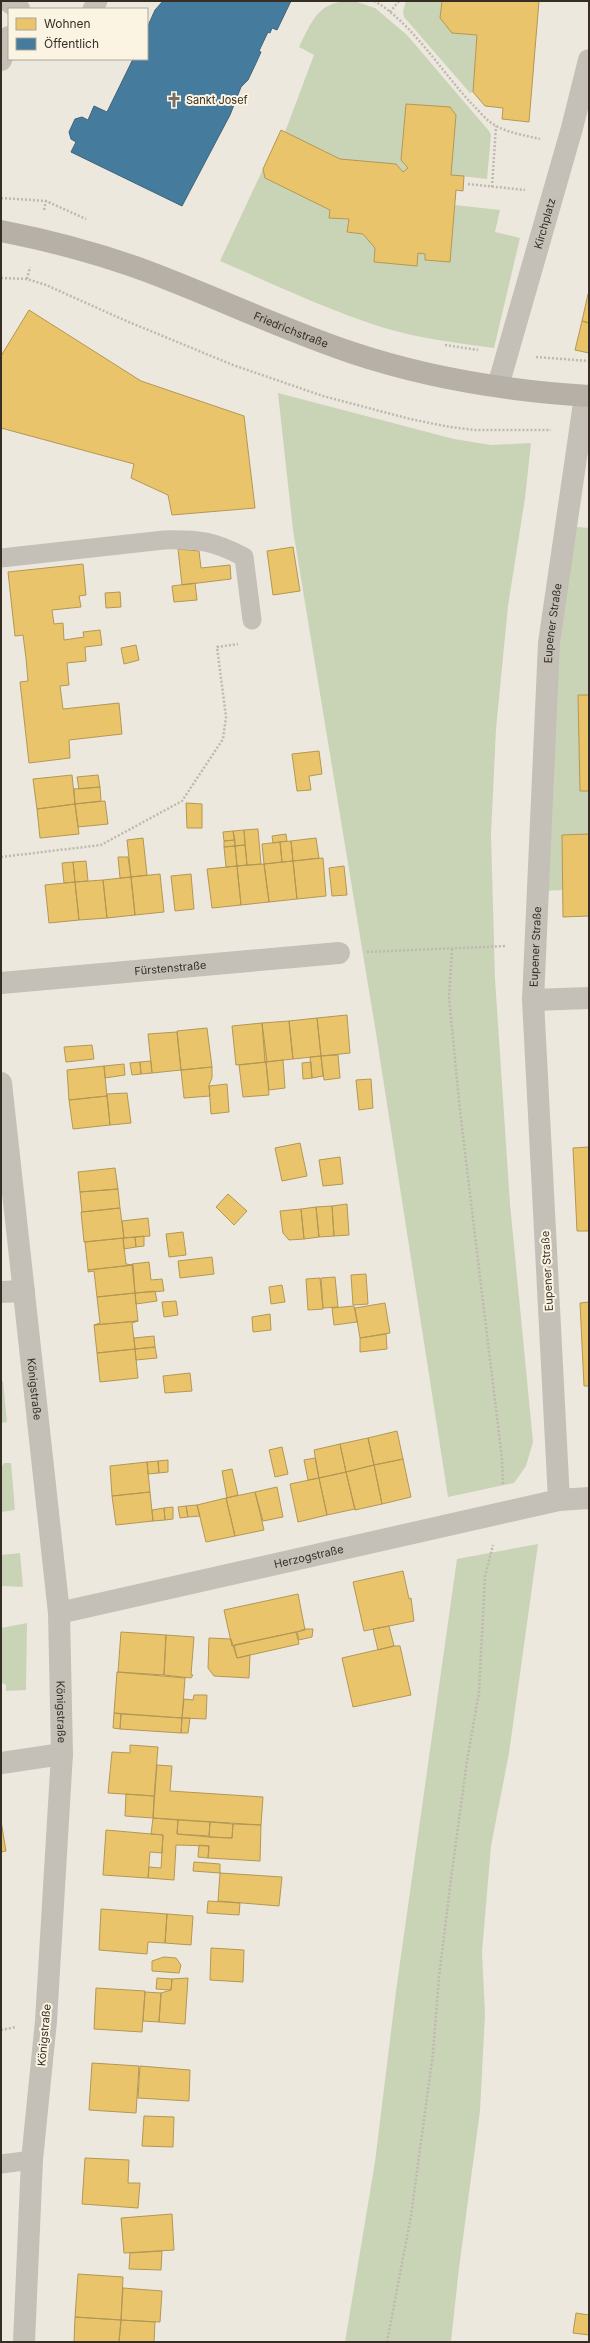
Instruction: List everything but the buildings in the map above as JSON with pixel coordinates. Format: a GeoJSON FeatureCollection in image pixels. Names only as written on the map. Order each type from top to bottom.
{"type":"FeatureCollection","features":[{"type":"Feature","properties":{"kind":"street"},"geometry":{"type":"LineString","coordinates":[[8,1],[18,8]]}},
{"type":"Feature","properties":{"kind":"street"},"geometry":{"type":"LineString","coordinates":[[1,60],[8,40]]}},
{"type":"Feature","properties":{"kind":"street","name":"Kirchplatz"},"geometry":{"type":"LineString","coordinates":[[498,386],[553,193],[576,134],[589,60]]}},
{"type":"Feature","properties":{"kind":"street","name":"Friedrichstraße"},"geometry":{"type":"LineString","coordinates":[[1,231],[68,245],[148,272],[352,353],[423,373],[498,386],[587,396]]}},
{"type":"Feature","properties":{"kind":"street","name":"Eupener Straße"},"geometry":{"type":"LineString","coordinates":[[559,1500],[533,1000],[549,643],[587,396]]}},
{"type":"Feature","properties":{"kind":"street","name":"Fürstenstraße"},"geometry":{"type":"LineString","coordinates":[[1,983],[339,954]]}},
{"type":"Feature","properties":{"kind":"street"},"geometry":{"type":"LineString","coordinates":[[533,1000],[589,998]]}},
{"type":"Feature","properties":{"kind":"street","name":"Königstraße"},"geometry":{"type":"LineString","coordinates":[[1,1083],[59,1613],[62,1754],[46,2021],[32,2160],[24,2342]]}},
{"type":"Feature","properties":{"kind":"street"},"geometry":{"type":"LineString","coordinates":[[1,1292],[24,1291]]}},
{"type":"Feature","properties":{"kind":"street","name":"Herzogstraße"},"geometry":{"type":"LineString","coordinates":[[59,1613],[559,1500],[589,1498]]}},
{"type":"Feature","properties":{"kind":"street"},"geometry":{"type":"LineString","coordinates":[[1,1762],[62,1754]]}},
{"type":"Feature","properties":{"kind":"lane"},"geometry":{"type":"LineString","coordinates":[[1,558],[164,540],[187,539],[220,544],[244,557],[252,620]]}},
{"type":"Feature","properties":{"kind":"lane"},"geometry":{"type":"LineString","coordinates":[[1,2164],[32,2160]]}},
{"type":"Feature","properties":{"kind":"path"},"geometry":{"type":"LineString","coordinates":[[374,1],[390,12],[462,94],[496,126],[502,129],[576,134]]}},
{"type":"Feature","properties":{"kind":"path"},"geometry":{"type":"LineString","coordinates":[[390,12],[399,1]]}},
{"type":"Feature","properties":{"kind":"path"},"geometry":{"type":"LineString","coordinates":[[492,187],[496,126]]}},
{"type":"Feature","properties":{"kind":"path"},"geometry":{"type":"LineString","coordinates":[[468,184],[553,193]]}},
{"type":"Feature","properties":{"kind":"path"},"geometry":{"type":"LineString","coordinates":[[1,198],[46,201]]}},
{"type":"Feature","properties":{"kind":"path"},"geometry":{"type":"LineString","coordinates":[[1,278],[34,281],[233,364],[322,396],[410,419],[476,430],[581,428]]}},
{"type":"Feature","properties":{"kind":"path"},"geometry":{"type":"LineString","coordinates":[[440,345],[506,354],[589,361]]}},
{"type":"Feature","properties":{"kind":"path"},"geometry":{"type":"LineString","coordinates":[[1,857],[101,845],[182,800],[222,739],[226,717],[217,647],[244,643],[248,637],[252,620]]}},
{"type":"Feature","properties":{"kind":"path"},"geometry":{"type":"LineString","coordinates":[[339,954],[535,945]]}},
{"type":"Feature","properties":{"kind":"path"},"geometry":{"type":"LineString","coordinates":[[387,2342],[411,2216],[433,2053],[439,1977],[451,1879],[467,1761],[479,1692],[485,1576],[490,1553],[505,1513],[502,1459],[460,1111],[450,997],[452,949]]}},
{"type":"Feature","properties":{"kind":"green space"},"geometry":{"type":"Polygon","coordinates":[[[354,1],[375,8],[407,35],[489,131],[491,135],[487,179],[451,175],[456,115],[450,107],[406,104],[401,160],[408,168],[403,172],[396,164],[340,159],[285,132],[314,55],[299,47],[313,20],[325,8],[333,4],[354,1]]]}},
{"type":"Feature","properties":{"kind":"green space"},"geometry":{"type":"Polygon","coordinates":[[[406,1],[442,1],[452,33],[477,35],[473,92],[470,93],[404,17],[403,11],[406,1]]]}},
{"type":"Feature","properties":{"kind":"green space"},"geometry":{"type":"Polygon","coordinates":[[[263,169],[265,178],[330,210],[329,218],[349,219],[347,232],[363,234],[375,248],[374,262],[417,266],[418,253],[425,254],[425,260],[450,262],[455,205],[500,210],[495,232],[520,238],[494,348],[423,337],[381,327],[320,304],[220,261],[263,169]]]}},
{"type":"Feature","properties":{"kind":"green space"},"geometry":{"type":"Polygon","coordinates":[[[278,393],[454,439],[491,445],[531,443],[525,498],[508,606],[496,729],[491,835],[495,979],[510,1204],[533,1442],[526,1466],[514,1483],[448,1497],[376,1033],[293,530],[278,393]]]}},
{"type":"Feature","properties":{"kind":"green space"},"geometry":{"type":"Polygon","coordinates":[[[566,526],[589,528],[589,889],[538,891],[566,526]]]}},
{"type":"Feature","properties":{"kind":"green space"},"geometry":{"type":"Polygon","coordinates":[[[1,1381],[3,1381],[7,1422],[1,1423],[1,1381]]]}},
{"type":"Feature","properties":{"kind":"green space"},"geometry":{"type":"Polygon","coordinates":[[[4,1463],[11,1463],[15,1510],[1,1512],[1,1468],[4,1463]]]}},
{"type":"Feature","properties":{"kind":"green space"},"geometry":{"type":"Polygon","coordinates":[[[538,1544],[509,1753],[491,1846],[482,1952],[485,2014],[480,2111],[459,2268],[451,2342],[345,2342],[375,2162],[396,1991],[457,1559],[538,1544]]]}},
{"type":"Feature","properties":{"kind":"green space"},"geometry":{"type":"Polygon","coordinates":[[[20,1553],[23,1587],[2,1586],[1,1555],[20,1553]]]}},
{"type":"Feature","properties":{"kind":"green space"},"geometry":{"type":"Polygon","coordinates":[[[27,1623],[26,1690],[6,1691],[6,1685],[1,1682],[1,1628],[27,1623]]]}},
{"type":"Feature","properties":{"kind":"place","name":"Sankt Josef"},"geometry":{"type":"Point","coordinates":[174,100]}}]}
